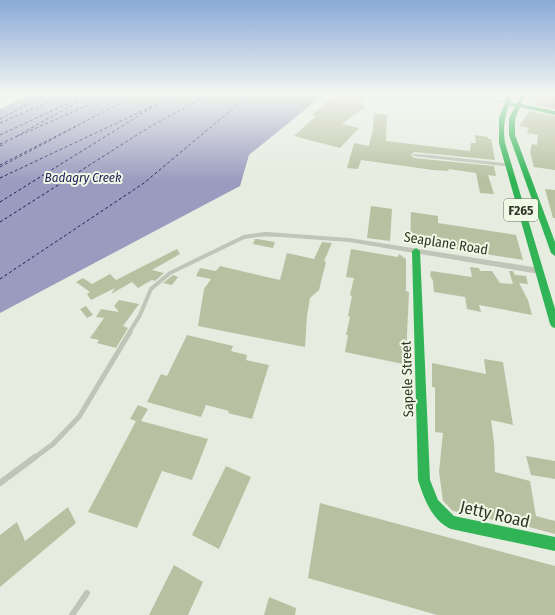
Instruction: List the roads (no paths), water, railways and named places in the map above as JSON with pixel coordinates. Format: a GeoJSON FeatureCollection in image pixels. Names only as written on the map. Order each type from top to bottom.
{"type":"FeatureCollection","features":[{"type":"Feature","properties":{"kind":"main road","name":"F265"},"geometry":{"type":"LineString","coordinates":[[500,124],[499,129],[508,165],[555,324]]}},
{"type":"Feature","properties":{"kind":"main road","name":"F265"},"geometry":{"type":"LineString","coordinates":[[511,124],[512,135],[555,253]]}},
{"type":"Feature","properties":{"kind":"main road","name":"Sapele Street"},"geometry":{"type":"LineString","coordinates":[[416,251],[424,480],[433,504]]}},
{"type":"Feature","properties":{"kind":"main road","name":"Jetty Road"},"geometry":{"type":"LineString","coordinates":[[433,504],[451,522],[555,544]]}},
{"type":"Feature","properties":{"kind":"street","name":"Seaplane Road"},"geometry":{"type":"LineString","coordinates":[[349,240],[539,271]]}},
{"type":"Feature","properties":{"kind":"lane"},"geometry":{"type":"LineString","coordinates":[[414,155],[508,165]]}},
{"type":"Feature","properties":{"kind":"lane"},"geometry":{"type":"LineString","coordinates":[[0,483],[52,444],[79,417],[140,315],[151,289],[170,272],[244,238],[266,234],[349,240]]}},
{"type":"Feature","properties":{"kind":"lane"},"geometry":{"type":"LineString","coordinates":[[72,615],[87,593]]}},
{"type":"Feature","properties":{"kind":"water","name":"Badagry Creek"},"geometry":{"type":"Polygon","coordinates":[[[0,124],[288,124],[249,155],[240,186],[0,313],[0,124]]]}}]}
